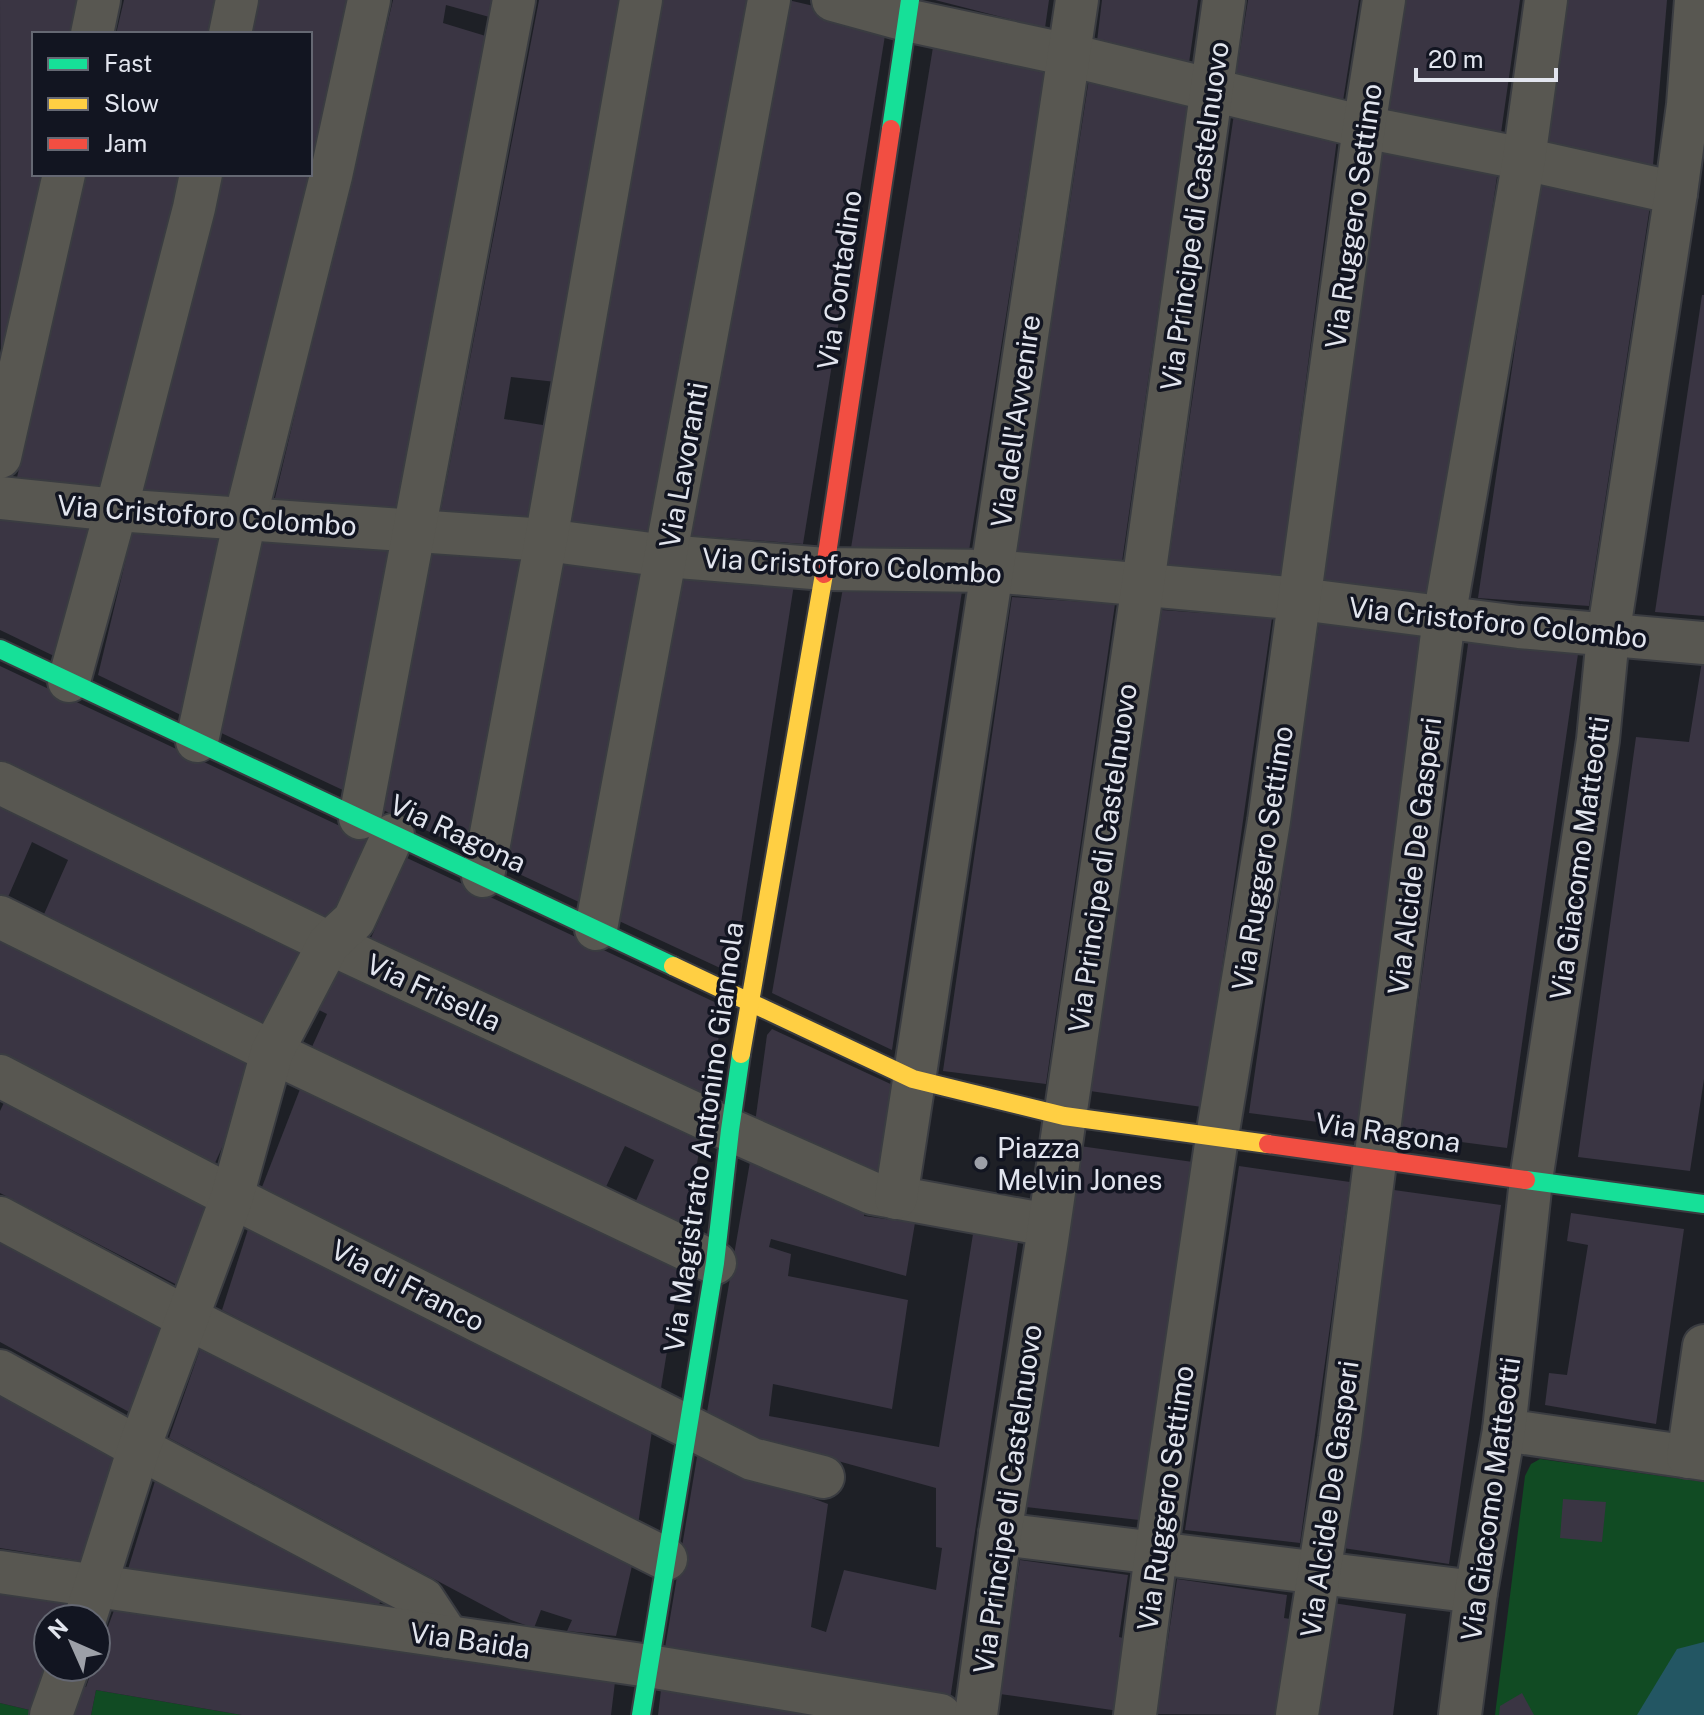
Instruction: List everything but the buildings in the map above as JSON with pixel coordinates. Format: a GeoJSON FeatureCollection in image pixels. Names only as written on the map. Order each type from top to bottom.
{"type":"FeatureCollection","features":[{"type":"Feature","properties":{"kind":"street"},"geometry":{"type":"LineString","coordinates":[[92,32],[99,0]]}},
{"type":"Feature","properties":{"kind":"street"},"geometry":{"type":"LineString","coordinates":[[230,32],[237,0]]}},
{"type":"Feature","properties":{"kind":"street"},"geometry":{"type":"LineString","coordinates":[[197,741],[245,519],[331,176],[369,0]]}},
{"type":"Feature","properties":{"kind":"street"},"geometry":{"type":"LineString","coordinates":[[90,1602],[139,1448],[232,1197],[272,1052],[329,943],[354,920],[376,826],[415,531],[514,0]]}},
{"type":"Feature","properties":{"kind":"street"},"geometry":{"type":"LineString","coordinates":[[483,876],[641,0]]}},
{"type":"Feature","properties":{"kind":"street","name":"Via Lavoranti"},"geometry":{"type":"LineString","coordinates":[[596,929],[769,0]]}},
{"type":"Feature","properties":{"kind":"street"},"geometry":{"type":"LineString","coordinates":[[833,0],[908,10],[1069,55],[1364,127],[1676,193]]}},
{"type":"Feature","properties":{"kind":"street","name":"Via dell'Avvenire"},"geometry":{"type":"LineString","coordinates":[[902,1074],[992,571],[1077,0]]}},
{"type":"Feature","properties":{"kind":"street","name":"Via Principe di Castelnuovo"},"geometry":{"type":"LineString","coordinates":[[976,1715],[1000,1534],[1143,584],[1224,0]]}},
{"type":"Feature","properties":{"kind":"street","name":"Via Ruggero Settimo"},"geometry":{"type":"LineString","coordinates":[[1135,1715],[1217,1137],[1269,821],[1384,0]]}},
{"type":"Feature","properties":{"kind":"street","name":"Via Alcide De Gasperi"},"geometry":{"type":"LineString","coordinates":[[1297,1715],[1340,1438],[1444,618],[1524,159],[1546,0]]}},
{"type":"Feature","properties":{"kind":"street","name":"Via Giacomo Matteotti"},"geometry":{"type":"LineString","coordinates":[[1460,1715],[1476,1592],[1504,1430],[1531,1180],[1598,740],[1608,636],[1676,193],[1696,105],[1696,0]]}},
{"type":"Feature","properties":{"kind":"street","name":"Via Contadino"},"geometry":{"type":"LineString","coordinates":[[825,569],[908,10]]}},
{"type":"Feature","properties":{"kind":"street"},"geometry":{"type":"LineString","coordinates":[[0,457],[64,176]]}},
{"type":"Feature","properties":{"kind":"street"},"geometry":{"type":"LineString","coordinates":[[69,681],[201,176]]}},
{"type":"Feature","properties":{"kind":"street","name":"Via Cristoforo Colombo"},"geometry":{"type":"LineString","coordinates":[[0,498],[116,510],[546,540],[666,556],[825,569],[992,571],[1300,599],[1608,636],[1704,643]]}},
{"type":"Feature","properties":{"kind":"street","name":"Via Magistrato Antonino Giannola"},"geometry":{"type":"LineString","coordinates":[[641,1715],[715,1263],[749,1001],[825,569]]}},
{"type":"Feature","properties":{"kind":"street","name":"Via Ragona"},"geometry":{"type":"LineString","coordinates":[[0,649],[902,1074],[1064,1116],[1704,1204]]}},
{"type":"Feature","properties":{"kind":"street","name":"Via Frisella"},"geometry":{"type":"LineString","coordinates":[[0,783],[329,943],[730,1130],[884,1195],[1048,1225]]}},
{"type":"Feature","properties":{"kind":"street"},"geometry":{"type":"LineString","coordinates":[[0,917],[272,1052],[715,1263]]}},
{"type":"Feature","properties":{"kind":"street"},"geometry":{"type":"LineString","coordinates":[[884,1195],[902,1074]]}},
{"type":"Feature","properties":{"kind":"street","name":"Via di Franco"},"geometry":{"type":"LineString","coordinates":[[0,1076],[232,1197],[752,1459],[823,1477]]}},
{"type":"Feature","properties":{"kind":"street"},"geometry":{"type":"LineString","coordinates":[[0,1218],[187,1318],[666,1559]]}},
{"type":"Feature","properties":{"kind":"street"},"geometry":{"type":"LineString","coordinates":[[1504,1430],[1696,1458],[1704,1346]]}},
{"type":"Feature","properties":{"kind":"street"},"geometry":{"type":"LineString","coordinates":[[0,1371],[423,1599],[448,1637]]}},
{"type":"Feature","properties":{"kind":"street"},"geometry":{"type":"LineString","coordinates":[[1000,1534],[1476,1592]]}},
{"type":"Feature","properties":{"kind":"street","name":"Via Baida"},"geometry":{"type":"LineString","coordinates":[[0,1572],[90,1602],[448,1637],[649,1666],[940,1715]]}},
{"type":"Feature","properties":{"kind":"street"},"geometry":{"type":"LineString","coordinates":[[51,1715],[62,1683]]}},
{"type":"Feature","properties":{"kind":"green space"},"geometry":{"type":"Polygon","coordinates":[[[1540,1459],[1704,1482],[1704,1715],[1495,1715],[1525,1476],[1531,1464],[1540,1459]]]}},
{"type":"Feature","properties":{"kind":"green space"},"geometry":{"type":"Polygon","coordinates":[[[96,1690],[242,1715],[91,1715],[96,1690]]]}},
{"type":"Feature","properties":{"kind":"green space"},"geometry":{"type":"Polygon","coordinates":[[[0,1703],[34,1711],[32,1715],[0,1715],[0,1703]]]}},
{"type":"Feature","properties":{"kind":"water"},"geometry":{"type":"Polygon","coordinates":[[[1704,1642],[1704,1715],[1637,1715],[1677,1649],[1704,1642]]]}},
{"type":"Feature","properties":{"kind":"traffic: fast"},"geometry":{"type":"LineString","coordinates":[[891,129],[910,0]]}},
{"type":"Feature","properties":{"kind":"traffic: fast"},"geometry":{"type":"LineString","coordinates":[[0,649],[673,966]]}},
{"type":"Feature","properties":{"kind":"traffic: fast"},"geometry":{"type":"LineString","coordinates":[[641,1715],[715,1263],[741,1054]]}},
{"type":"Feature","properties":{"kind":"traffic: fast"},"geometry":{"type":"LineString","coordinates":[[1526,1180],[1704,1204]]}},
{"type":"Feature","properties":{"kind":"traffic: slow"},"geometry":{"type":"LineString","coordinates":[[741,1054],[824,574]]}},
{"type":"Feature","properties":{"kind":"traffic: slow"},"geometry":{"type":"LineString","coordinates":[[673,966],[913,1079],[1064,1116],[1268,1144]]}},
{"type":"Feature","properties":{"kind":"traffic: jam"},"geometry":{"type":"LineString","coordinates":[[824,574],[891,129]]}},
{"type":"Feature","properties":{"kind":"traffic: jam"},"geometry":{"type":"LineString","coordinates":[[1268,1144],[1526,1180]]}},
{"type":"Feature","properties":{"kind":"place","name":"Piazza Melvin Jones"},"geometry":{"type":"Point","coordinates":[981,1163]}}]}
